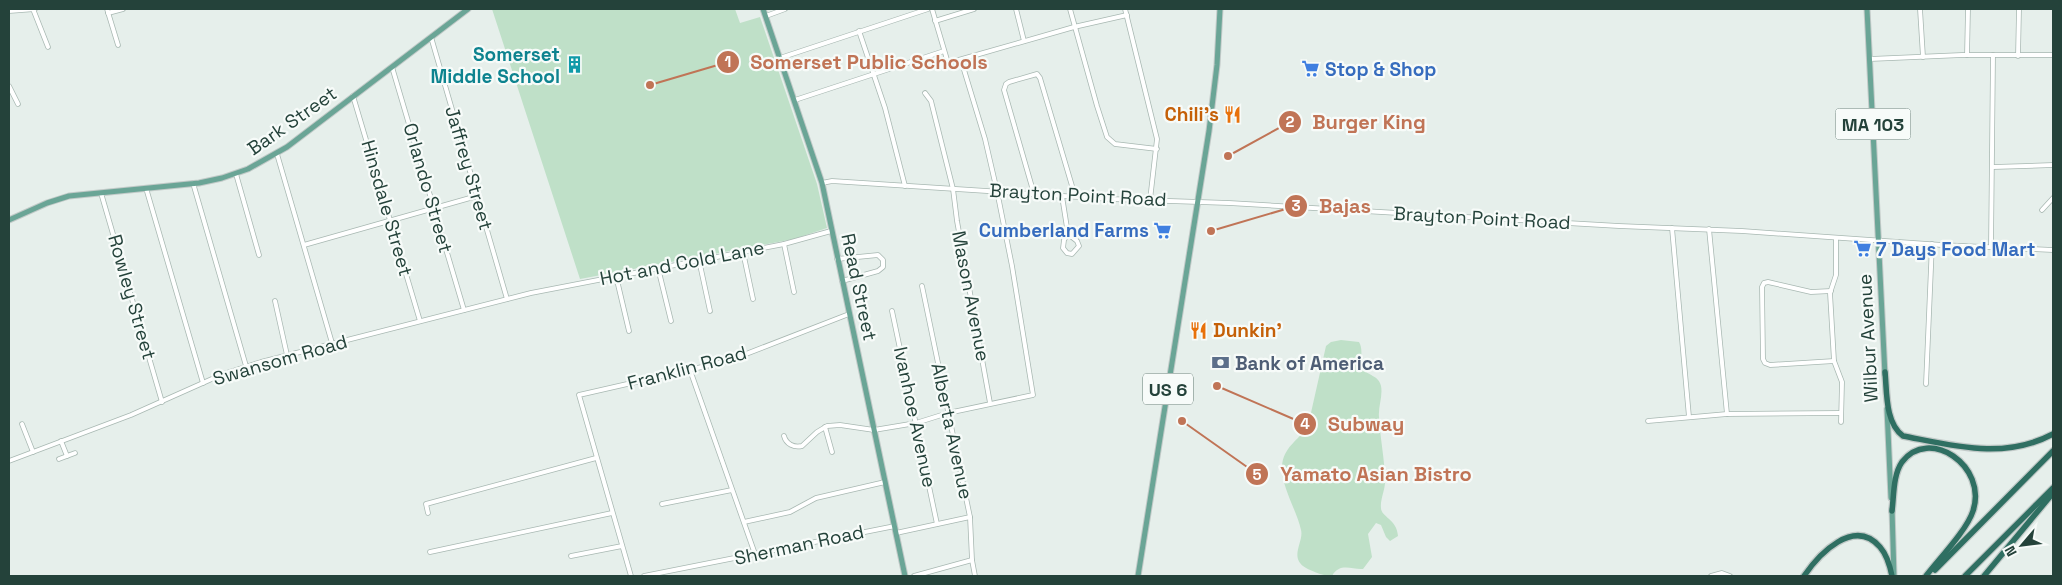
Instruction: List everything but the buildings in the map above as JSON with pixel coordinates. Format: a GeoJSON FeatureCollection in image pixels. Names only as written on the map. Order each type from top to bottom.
{"type":"FeatureCollection","features":[{"type":"Feature","properties":{"kind":"highway"},"geometry":{"type":"LineString","coordinates":[[1885,372],[1890,414],[1898,432],[1903,436],[1966,449],[1990,451],[2028,445],[2053,434]]}},
{"type":"Feature","properties":{"kind":"highway"},"geometry":{"type":"LineString","coordinates":[[1892,511],[1899,469],[1903,462],[1914,453],[1934,449],[1947,452],[1964,465],[1972,477],[1976,497],[1970,518],[1927,576]]}},
{"type":"Feature","properties":{"kind":"highway"},"geometry":{"type":"LineString","coordinates":[[1927,576],[2053,451]]}},
{"type":"Feature","properties":{"kind":"highway"},"geometry":{"type":"LineString","coordinates":[[1965,576],[2053,488]]}},
{"type":"Feature","properties":{"kind":"highway"},"geometry":{"type":"LineString","coordinates":[[1984,576],[2053,493]]}},
{"type":"Feature","properties":{"kind":"highway"},"geometry":{"type":"LineString","coordinates":[[1804,576],[1833,544],[1853,536],[1865,538],[1880,547],[1888,560],[1894,576]]}},
{"type":"Feature","properties":{"kind":"main road","name":"Bark Street"},"geometry":{"type":"LineString","coordinates":[[9,220],[62,198],[101,192],[193,183],[236,174],[277,154],[468,9]]}},
{"type":"Feature","properties":{"kind":"main road","name":"Read Street"},"geometry":{"type":"LineString","coordinates":[[764,9],[822,183],[905,576]]}},
{"type":"Feature","properties":{"kind":"main road","name":"US 6"},"geometry":{"type":"LineString","coordinates":[[1138,576],[1215,88],[1220,9]]}},
{"type":"Feature","properties":{"kind":"main road","name":"Wilbur Avenue"},"geometry":{"type":"LineString","coordinates":[[1867,9],[1894,576]]}},
{"type":"Feature","properties":{"kind":"street"},"geometry":{"type":"LineString","coordinates":[[9,11],[34,9],[48,48]]}},
{"type":"Feature","properties":{"kind":"street"},"geometry":{"type":"LineString","coordinates":[[118,45],[107,11],[123,9]]}},
{"type":"Feature","properties":{"kind":"street"},"geometry":{"type":"LineString","coordinates":[[766,16],[785,9]]}},
{"type":"Feature","properties":{"kind":"street"},"geometry":{"type":"LineString","coordinates":[[780,58],[930,9],[948,63],[1075,27],[1127,15]]}},
{"type":"Feature","properties":{"kind":"street"},"geometry":{"type":"LineString","coordinates":[[935,20],[974,9]]}},
{"type":"Feature","properties":{"kind":"street"},"geometry":{"type":"LineString","coordinates":[[1016,9],[1024,41]]}},
{"type":"Feature","properties":{"kind":"street"},"geometry":{"type":"LineString","coordinates":[[1070,9],[1107,138],[1115,144],[1157,149]]}},
{"type":"Feature","properties":{"kind":"street"},"geometry":{"type":"LineString","coordinates":[[1126,9],[1158,139],[1150,200]]}},
{"type":"Feature","properties":{"kind":"street"},"geometry":{"type":"LineString","coordinates":[[1920,9],[1923,57]]}},
{"type":"Feature","properties":{"kind":"street"},"geometry":{"type":"LineString","coordinates":[[1967,55],[1968,9]]}},
{"type":"Feature","properties":{"kind":"street"},"geometry":{"type":"LineString","coordinates":[[2018,56],[2019,9]]}},
{"type":"Feature","properties":{"kind":"street"},"geometry":{"type":"LineString","coordinates":[[859,31],[893,136],[905,186]]}},
{"type":"Feature","properties":{"kind":"street","name":"Jaffrey Street"},"geometry":{"type":"LineString","coordinates":[[431,37],[507,299]]}},
{"type":"Feature","properties":{"kind":"street"},"geometry":{"type":"LineString","coordinates":[[795,100],[944,51]]}},
{"type":"Feature","properties":{"kind":"street"},"geometry":{"type":"LineString","coordinates":[[1870,59],[1967,55],[2053,56]]}},
{"type":"Feature","properties":{"kind":"street"},"geometry":{"type":"LineString","coordinates":[[1991,247],[1993,56]]}},
{"type":"Feature","properties":{"kind":"street"},"geometry":{"type":"LineString","coordinates":[[784,436],[788,443],[795,447],[802,446],[825,427],[840,425],[874,430],[916,423],[990,403],[1031,396],[1034,392],[997,191],[985,139],[961,60]]}},
{"type":"Feature","properties":{"kind":"street","name":"Orlando Street"},"geometry":{"type":"LineString","coordinates":[[392,67],[464,310]]}},
{"type":"Feature","properties":{"kind":"street"},"geometry":{"type":"LineString","coordinates":[[1034,194],[1004,87],[1009,82],[1036,74],[1040,78],[1075,196]]}},
{"type":"Feature","properties":{"kind":"street"},"geometry":{"type":"LineString","coordinates":[[9,86],[18,104]]}},
{"type":"Feature","properties":{"kind":"street","name":"Mason Avenue"},"geometry":{"type":"LineString","coordinates":[[925,93],[931,101],[953,189],[957,222],[990,403]]}},
{"type":"Feature","properties":{"kind":"street","name":"Hinsdale Street"},"geometry":{"type":"LineString","coordinates":[[354,96],[420,321]]}},
{"type":"Feature","properties":{"kind":"street"},"geometry":{"type":"LineString","coordinates":[[277,154],[332,343]]}},
{"type":"Feature","properties":{"kind":"street"},"geometry":{"type":"LineString","coordinates":[[1992,167],[2053,166]]}},
{"type":"Feature","properties":{"kind":"street"},"geometry":{"type":"LineString","coordinates":[[236,174],[259,255]]}},
{"type":"Feature","properties":{"kind":"street","name":"Brayton Point Road"},"geometry":{"type":"LineString","coordinates":[[822,183],[832,181],[1062,196],[1619,226],[1709,229],[2053,250]]}},
{"type":"Feature","properties":{"kind":"street"},"geometry":{"type":"LineString","coordinates":[[193,183],[246,366]]}},
{"type":"Feature","properties":{"kind":"street"},"geometry":{"type":"LineString","coordinates":[[146,188],[203,383]]}},
{"type":"Feature","properties":{"kind":"street","name":"Rowley Street"},"geometry":{"type":"LineString","coordinates":[[101,192],[162,402]]}},
{"type":"Feature","properties":{"kind":"street"},"geometry":{"type":"LineString","coordinates":[[304,245],[477,196]]}},
{"type":"Feature","properties":{"kind":"street"},"geometry":{"type":"LineString","coordinates":[[1062,196],[1068,234],[1064,240],[1063,248],[1067,253],[1072,254],[1079,246],[1077,241],[1068,234]]}},
{"type":"Feature","properties":{"kind":"street"},"geometry":{"type":"LineString","coordinates":[[2042,210],[2053,198]]}},
{"type":"Feature","properties":{"kind":"street"},"geometry":{"type":"LineString","coordinates":[[1672,228],[1689,417]]}},
{"type":"Feature","properties":{"kind":"street"},"geometry":{"type":"LineString","coordinates":[[1709,229],[1727,414]]}},
{"type":"Feature","properties":{"kind":"street","name":"Hot and Cold Lane"},"geometry":{"type":"LineString","coordinates":[[532,293],[784,244],[832,230]]}},
{"type":"Feature","properties":{"kind":"street"},"geometry":{"type":"LineString","coordinates":[[1836,238],[1836,275],[1830,291],[1834,361],[1842,382],[1840,412],[1842,422]]}},
{"type":"Feature","properties":{"kind":"street"},"geometry":{"type":"LineString","coordinates":[[784,244],[794,292]]}},
{"type":"Feature","properties":{"kind":"street"},"geometry":{"type":"LineString","coordinates":[[1926,384],[1932,244]]}},
{"type":"Feature","properties":{"kind":"street"},"geometry":{"type":"LineString","coordinates":[[743,252],[753,299]]}},
{"type":"Feature","properties":{"kind":"street"},"geometry":{"type":"LineString","coordinates":[[837,259],[878,255],[883,260],[883,267],[878,271],[842,281]]}},
{"type":"Feature","properties":{"kind":"street"},"geometry":{"type":"LineString","coordinates":[[699,260],[710,311]]}},
{"type":"Feature","properties":{"kind":"street"},"geometry":{"type":"LineString","coordinates":[[658,268],[671,321]]}},
{"type":"Feature","properties":{"kind":"street"},"geometry":{"type":"LineString","coordinates":[[616,276],[628,331]]}},
{"type":"Feature","properties":{"kind":"street"},"geometry":{"type":"LineString","coordinates":[[1830,291],[1811,292],[1768,282],[1764,283],[1762,286],[1764,359],[1765,363],[1770,365],[1834,361]]}},
{"type":"Feature","properties":{"kind":"street","name":"Alberta Avenue"},"geometry":{"type":"LineString","coordinates":[[922,286],[970,517],[972,560],[975,576]]}},
{"type":"Feature","properties":{"kind":"street","name":"Swansom Road"},"geometry":{"type":"LineString","coordinates":[[9,461],[162,402],[246,366],[532,293]]}},
{"type":"Feature","properties":{"kind":"street"},"geometry":{"type":"LineString","coordinates":[[275,301],[287,355]]}},
{"type":"Feature","properties":{"kind":"street","name":"Ivanhoe Avenue"},"geometry":{"type":"LineString","coordinates":[[892,311],[937,524]]}},
{"type":"Feature","properties":{"kind":"street","name":"Franklin Road"},"geometry":{"type":"LineString","coordinates":[[596,458],[579,394],[733,359],[849,314]]}},
{"type":"Feature","properties":{"kind":"street"},"geometry":{"type":"LineString","coordinates":[[690,370],[755,554]]}},
{"type":"Feature","properties":{"kind":"street"},"geometry":{"type":"LineString","coordinates":[[1648,421],[1727,414],[1840,412]]}},
{"type":"Feature","properties":{"kind":"street"},"geometry":{"type":"LineString","coordinates":[[22,424],[33,452]]}},
{"type":"Feature","properties":{"kind":"street"},"geometry":{"type":"LineString","coordinates":[[825,427],[832,452]]}},
{"type":"Feature","properties":{"kind":"street"},"geometry":{"type":"LineString","coordinates":[[61,441],[67,456]]}},
{"type":"Feature","properties":{"kind":"street"},"geometry":{"type":"LineString","coordinates":[[59,459],[75,453]]}},
{"type":"Feature","properties":{"kind":"street"},"geometry":{"type":"LineString","coordinates":[[428,513],[426,504],[596,458],[631,576]]}},
{"type":"Feature","properties":{"kind":"street"},"geometry":{"type":"LineString","coordinates":[[744,522],[790,512],[816,498],[885,482]]}},
{"type":"Feature","properties":{"kind":"street"},"geometry":{"type":"LineString","coordinates":[[662,504],[732,490]]}},
{"type":"Feature","properties":{"kind":"street"},"geometry":{"type":"LineString","coordinates":[[430,552],[612,513]]}},
{"type":"Feature","properties":{"kind":"street"},"geometry":{"type":"LineString","coordinates":[[896,533],[970,517]]}},
{"type":"Feature","properties":{"kind":"street","name":"Sherman Road"},"geometry":{"type":"LineString","coordinates":[[646,576],[895,526]]}},
{"type":"Feature","properties":{"kind":"street"},"geometry":{"type":"LineString","coordinates":[[571,556],[622,546]]}},
{"type":"Feature","properties":{"kind":"street"},"geometry":{"type":"LineString","coordinates":[[914,576],[972,560]]}},
{"type":"Feature","properties":{"kind":"street"},"geometry":{"type":"LineString","coordinates":[[1711,576],[1722,573],[1730,576]]}},
{"type":"Feature","properties":{"kind":"green space"},"geometry":{"type":"Polygon","coordinates":[[[492,9],[735,9],[740,23],[760,17],[817,184],[827,228],[794,239],[580,279],[492,9]]]}},
{"type":"Feature","properties":{"kind":"green space"},"geometry":{"type":"Polygon","coordinates":[[[1341,340],[1359,342],[1363,368],[1380,382],[1379,417],[1385,482],[1381,508],[1395,526],[1398,536],[1390,541],[1386,537],[1381,525],[1376,523],[1368,534],[1372,557],[1363,569],[1342,568],[1332,576],[1329,576],[1309,569],[1299,562],[1297,553],[1301,539],[1301,530],[1284,482],[1282,467],[1288,449],[1308,426],[1326,346],[1331,342],[1341,340]]]}},
{"type":"Feature","properties":{"kind":"place","name":"Somerset Middle School"},"geometry":{"type":"Point","coordinates":[574,65]}},
{"type":"Feature","properties":{"kind":"place","name":"Stop & Shop"},"geometry":{"type":"Point","coordinates":[1311,69]}},
{"type":"Feature","properties":{"kind":"place","name":"Somerset Public Schools"},"geometry":{"type":"Point","coordinates":[650,85]}},
{"type":"Feature","properties":{"kind":"place","name":"Chili's"},"geometry":{"type":"Point","coordinates":[1233,114]}},
{"type":"Feature","properties":{"kind":"place","name":"Burger King"},"geometry":{"type":"Point","coordinates":[1228,156]}},
{"type":"Feature","properties":{"kind":"place","name":"Cumberland Farms"},"geometry":{"type":"Point","coordinates":[1163,230]}},
{"type":"Feature","properties":{"kind":"place","name":"Bajas"},"geometry":{"type":"Point","coordinates":[1211,231]}},
{"type":"Feature","properties":{"kind":"place","name":"7 Days Food Mart"},"geometry":{"type":"Point","coordinates":[1862,249]}},
{"type":"Feature","properties":{"kind":"place","name":"Dunkin'"},"geometry":{"type":"Point","coordinates":[1199,330]}},
{"type":"Feature","properties":{"kind":"place","name":"Bank of America"},"geometry":{"type":"Point","coordinates":[1221,363]}},
{"type":"Feature","properties":{"kind":"place","name":"Subway"},"geometry":{"type":"Point","coordinates":[1217,386]}},
{"type":"Feature","properties":{"kind":"place","name":"Yamato Asian Bistro"},"geometry":{"type":"Point","coordinates":[1182,421]}}]}
